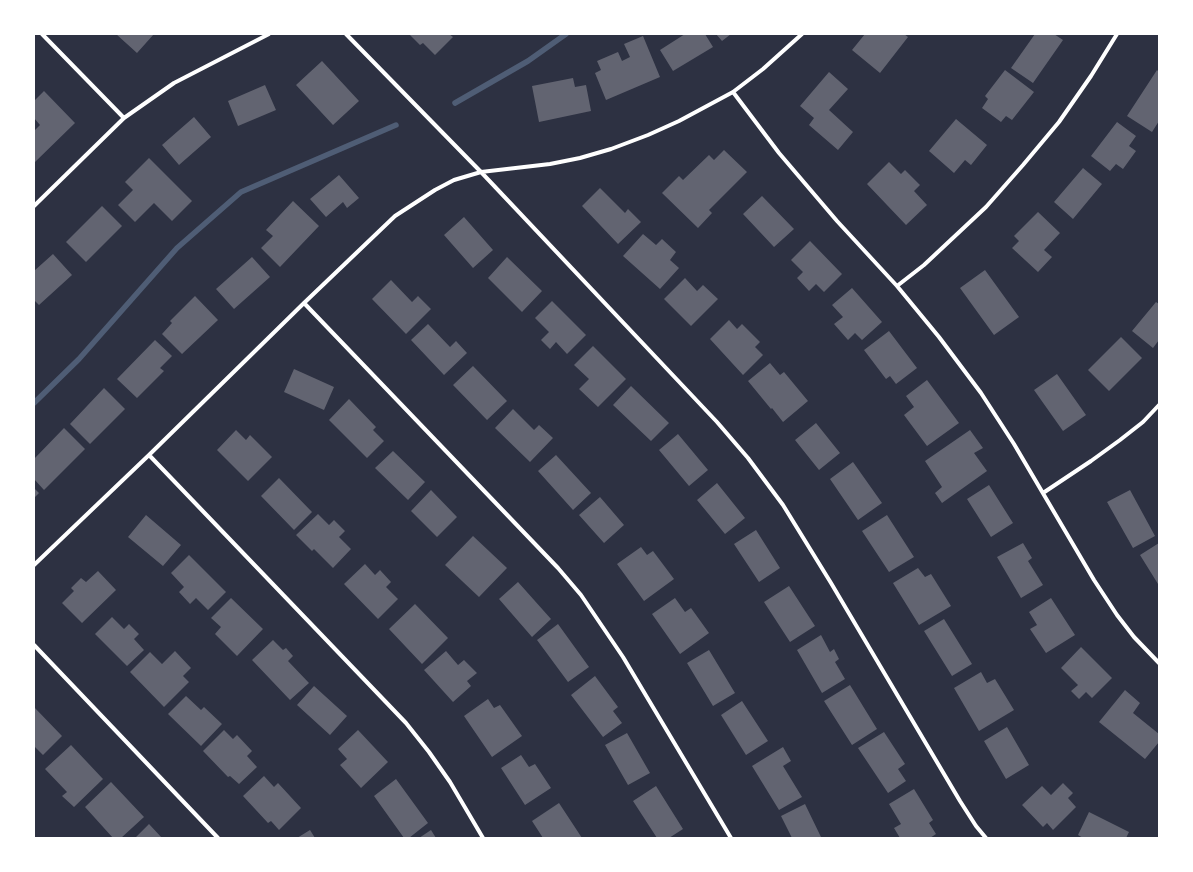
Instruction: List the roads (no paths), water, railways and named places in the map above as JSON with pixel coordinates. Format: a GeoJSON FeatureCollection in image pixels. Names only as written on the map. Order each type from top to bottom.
{"type":"FeatureCollection","features":[{"type":"Feature","properties":{"kind":"street"},"geometry":{"type":"LineString","coordinates":[[42,34],[124,118]]}},
{"type":"Feature","properties":{"kind":"street"},"geometry":{"type":"LineString","coordinates":[[34,206],[124,118],[174,83],[269,34]]}},
{"type":"Feature","properties":{"kind":"street"},"geometry":{"type":"LineString","coordinates":[[346,34],[481,172],[717,422],[748,458],[783,505],[960,801],[976,826],[986,838]]}},
{"type":"Feature","properties":{"kind":"street"},"geometry":{"type":"LineString","coordinates":[[34,565],[395,216],[435,190],[454,180],[481,172],[550,164],[580,158],[648,136],[733,92],[763,69],[802,34]]}},
{"type":"Feature","properties":{"kind":"street"},"geometry":{"type":"LineString","coordinates":[[897,286],[924,265],[986,207],[1023,166],[1059,122],[1091,76],[1117,34]]}},
{"type":"Feature","properties":{"kind":"street"},"geometry":{"type":"LineString","coordinates":[[733,92],[779,153],[837,221],[897,286],[939,337],[981,393],[1043,492],[1065,533],[1117,615],[1134,637],[1159,663]]}},
{"type":"Feature","properties":{"kind":"street"},"geometry":{"type":"LineString","coordinates":[[304,303],[558,568],[581,594],[623,657],[732,838]]}},
{"type":"Feature","properties":{"kind":"street"},"geometry":{"type":"LineString","coordinates":[[1043,492],[1120,440],[1143,422],[1159,405]]}},
{"type":"Feature","properties":{"kind":"street"},"geometry":{"type":"LineString","coordinates":[[149,455],[406,723],[450,782],[483,838]]}},
{"type":"Feature","properties":{"kind":"street"},"geometry":{"type":"LineString","coordinates":[[34,645],[218,838]]}},
{"type":"Feature","properties":{"kind":"waterway"},"geometry":{"type":"LineString","coordinates":[[455,103],[528,61],[566,34]]}},
{"type":"Feature","properties":{"kind":"waterway"},"geometry":{"type":"LineString","coordinates":[[34,403],[79,359],[177,248],[241,192],[396,125]]}}]}
